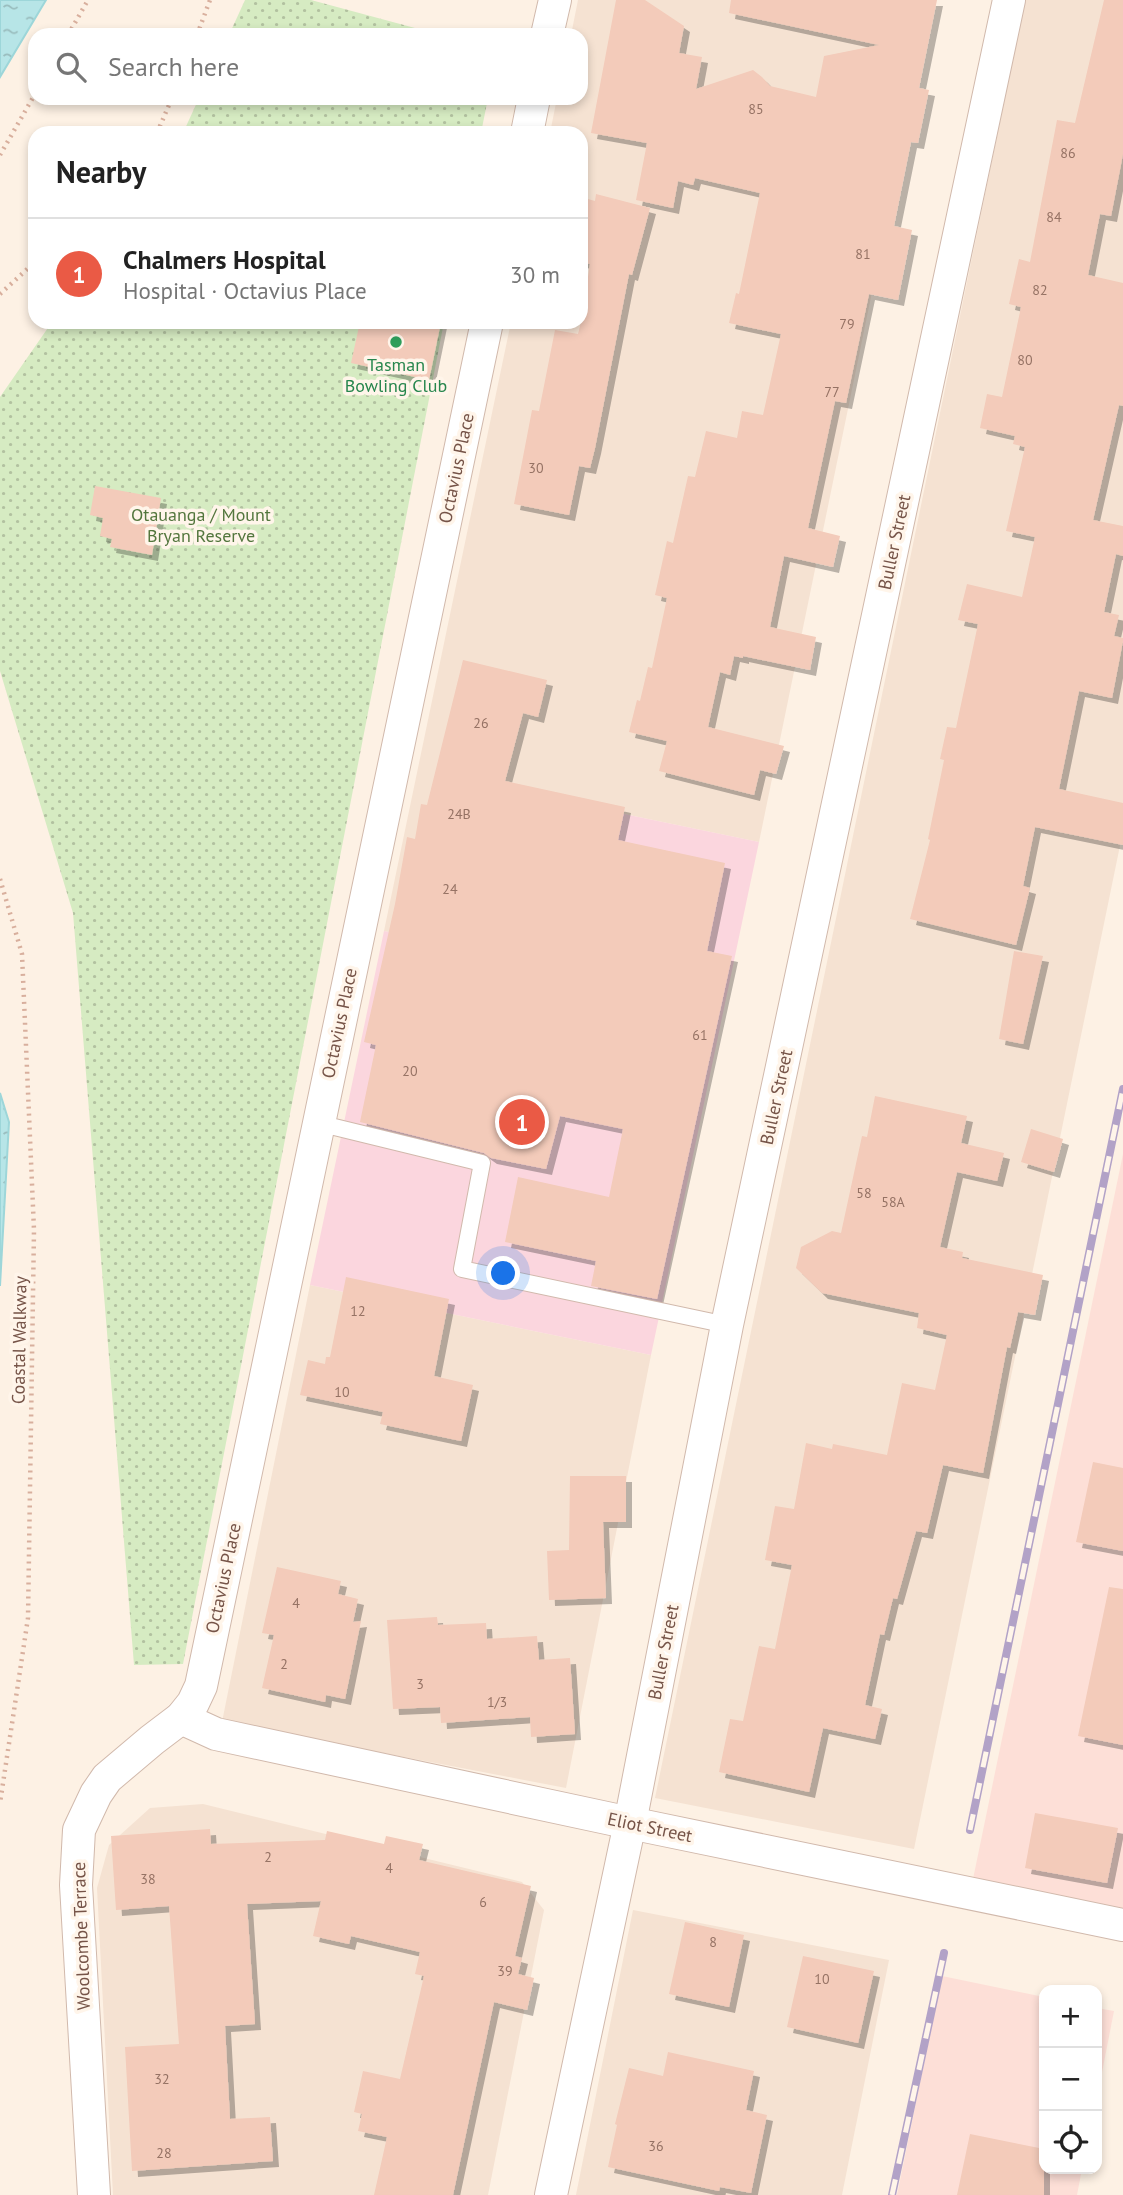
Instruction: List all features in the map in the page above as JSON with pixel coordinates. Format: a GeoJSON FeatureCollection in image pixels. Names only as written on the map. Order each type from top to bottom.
{"type":"FeatureCollection","features":[{"type":"Feature","properties":{"kind":"street"},"geometry":{"type":"LineString","coordinates":[[549,28],[555,0]]}},
{"type":"Feature","properties":{"kind":"street","name":"Buller Street"},"geometry":{"type":"LineString","coordinates":[[551,2195],[630,1823],[727,1325],[1009,0]]}},
{"type":"Feature","properties":{"kind":"street"},"geometry":{"type":"LineString","coordinates":[[528,126],[533,105]]}},
{"type":"Feature","properties":{"kind":"street","name":"Octavius Place"},"geometry":{"type":"LineString","coordinates":[[181,1718],[193,1703],[201,1686],[486,329]]}},
{"type":"Feature","properties":{"kind":"street","name":"Eliot Street"},"geometry":{"type":"LineString","coordinates":[[181,1718],[216,1734],[1123,1925]]}},
{"type":"Feature","properties":{"kind":"street","name":"Woolcombe Terrace"},"geometry":{"type":"LineString","coordinates":[[94,2195],[76,1885],[79,1830],[107,1778],[181,1718]]}},
{"type":"Feature","properties":{"kind":"lane"},"geometry":{"type":"LineString","coordinates":[[318,1123],[482,1163],[462,1269],[727,1325]]}},
{"type":"Feature","properties":{"kind":"path"},"geometry":{"type":"LineString","coordinates":[[72,28],[88,0]]}},
{"type":"Feature","properties":{"kind":"path"},"geometry":{"type":"LineString","coordinates":[[200,28],[210,0]]}},
{"type":"Feature","properties":{"kind":"path"},"geometry":{"type":"LineString","coordinates":[[0,155],[29,105]]}},
{"type":"Feature","properties":{"kind":"path"},"geometry":{"type":"LineString","coordinates":[[159,126],[169,105]]}},
{"type":"Feature","properties":{"kind":"path"},"geometry":{"type":"LineString","coordinates":[[0,294],[28,268]]}},
{"type":"Feature","properties":{"kind":"path","name":"Coastal Walkway"},"geometry":{"type":"LineString","coordinates":[[0,879],[22,954],[34,1230],[28,1618],[0,1803]]}},
{"type":"Feature","properties":{"kind":"shaded area"},"geometry":{"type":"Polygon","coordinates":[[[578,0],[932,0],[759,842],[552,799],[519,959],[384,931],[510,329],[588,329],[588,126],[551,126],[556,105],[588,105],[588,28],[572,28],[578,0]]]}},
{"type":"Feature","properties":{"kind":"shaded area"},"geometry":{"type":"Polygon","coordinates":[[[1025,0],[1123,0],[1123,831],[914,1849],[655,1798],[1025,0]]]}},
{"type":"Feature","properties":{"kind":"shaded area"},"geometry":{"type":"Polygon","coordinates":[[[552,799],[759,842],[651,1355],[310,1285],[384,931],[518,958],[552,799]]]}},
{"type":"Feature","properties":{"kind":"shaded area"},"geometry":{"type":"Polygon","coordinates":[[[1123,1154],[1123,1911],[973,1879],[1123,1154]]]}},
{"type":"Feature","properties":{"kind":"shaded area"},"geometry":{"type":"Polygon","coordinates":[[[310,1285],[651,1355],[566,1788],[222,1722],[310,1285]]]}},
{"type":"Feature","properties":{"kind":"shaded area"},"geometry":{"type":"Polygon","coordinates":[[[203,1804],[522,1882],[544,1910],[488,2195],[113,2195],[97,1888],[109,1845],[150,1808],[203,1804]]]}},
{"type":"Feature","properties":{"kind":"shaded area"},"geometry":{"type":"Polygon","coordinates":[[[633,1910],[889,1960],[842,2195],[576,2195],[633,1910]]]}},
{"type":"Feature","properties":{"kind":"shaded area"},"geometry":{"type":"Polygon","coordinates":[[[942,1976],[1039,1996],[1039,2174],[1081,2174],[1077,2195],[897,2195],[942,1976]]]}},
{"type":"Feature","properties":{"kind":"shaded area"},"geometry":{"type":"Polygon","coordinates":[[[1102,2009],[1114,2011],[1102,2072],[1102,2009]]]}},
{"type":"Feature","properties":{"kind":"green space"},"geometry":{"type":"Polygon","coordinates":[[[245,0],[311,0],[415,28],[232,28],[245,0]]]}},
{"type":"Feature","properties":{"kind":"green space"},"geometry":{"type":"Polygon","coordinates":[[[196,105],[487,105],[482,126],[186,126],[196,105]]]}},
{"type":"Feature","properties":{"kind":"green space","name":"Otauanga / Mount Bryan Reserve"},"geometry":{"type":"Polygon","coordinates":[[[47,329],[443,329],[183,1664],[134,1665],[73,913],[0,671],[0,397],[47,329]]]}},
{"type":"Feature","properties":{"kind":"water"},"geometry":{"type":"Polygon","coordinates":[[[0,0],[46,0],[28,28],[0,77],[0,0]]]}},
{"type":"Feature","properties":{"kind":"water"},"geometry":{"type":"Polygon","coordinates":[[[0,1093],[9,1122],[0,1286],[0,1093]]]}},
{"type":"Feature","properties":{"kind":"building"},"geometry":{"type":"Polygon","coordinates":[[[616,0],[645,0],[684,26],[679,53],[702,57],[696,89],[753,70],[770,86],[816,97],[824,56],[879,45],[729,13],[731,0],[937,0],[919,88],[929,90],[918,143],[911,142],[894,226],[912,230],[898,300],[869,294],[846,403],[835,401],[808,528],[840,536],[833,567],[784,556],[770,627],[816,637],[810,670],[734,656],[730,675],[720,672],[708,727],[784,746],[776,774],[760,770],[754,795],[659,771],[667,741],[629,732],[648,667],[652,668],[667,598],[655,595],[667,541],[673,543],[688,476],[695,477],[706,431],[737,438],[742,411],[763,415],[781,334],[729,323],[736,293],[739,294],[760,193],[695,178],[693,185],[678,181],[673,208],[636,200],[647,143],[591,133],[616,0]]]}},
{"type":"Feature","properties":{"kind":"building"},"geometry":{"type":"Polygon","coordinates":[[[1104,0],[1123,0],[1123,154],[1111,216],[1100,214],[1088,275],[1123,283],[1123,406],[1119,405],[1093,520],[1123,526],[1123,556],[1116,554],[1104,612],[1119,615],[1114,636],[1123,638],[1123,641],[1112,698],[1079,691],[1059,789],[1123,803],[1123,845],[1035,827],[1023,886],[1030,888],[1016,945],[910,919],[930,840],[928,839],[944,760],[940,759],[947,727],[956,728],[978,624],[958,620],[967,584],[1022,597],[1035,537],[1006,531],[1025,447],[1013,444],[1015,436],[980,428],[987,394],[1002,397],[1021,307],[1009,304],[1019,259],[1030,262],[1057,120],[1075,123],[1104,0]]]}},
{"type":"Feature","properties":{"kind":"building"},"geometry":{"type":"Polygon","coordinates":[[[596,194],[650,208],[632,275],[629,274],[590,468],[579,466],[569,515],[514,504],[532,410],[539,411],[555,330],[578,334],[579,329],[588,329],[588,199],[595,201],[596,194]]]}},
{"type":"Feature","properties":{"kind":"building","name":"Tasman Bowling Club"},"geometry":{"type":"Polygon","coordinates":[[[358,329],[440,329],[429,380],[351,363],[358,329]]]}},
{"type":"Feature","properties":{"kind":"building"},"geometry":{"type":"Polygon","coordinates":[[[95,486],[161,498],[152,555],[110,547],[112,539],[100,536],[103,518],[90,515],[95,486]]]}},
{"type":"Feature","properties":{"kind":"building"},"geometry":{"type":"Polygon","coordinates":[[[463,660],[547,680],[538,717],[523,713],[505,781],[625,807],[618,840],[725,863],[707,951],[732,956],[657,1299],[591,1286],[596,1261],[505,1242],[518,1177],[609,1197],[623,1129],[560,1116],[546,1169],[491,1158],[484,1153],[360,1122],[376,1045],[364,1042],[407,837],[415,839],[421,804],[427,805],[463,660]]]}},
{"type":"Feature","properties":{"kind":"building"},"geometry":{"type":"Polygon","coordinates":[[[1014,951],[1043,956],[1023,1044],[999,1039],[1014,951]]]}},
{"type":"Feature","properties":{"kind":"building"},"geometry":{"type":"Polygon","coordinates":[[[875,1096],[967,1116],[961,1143],[1004,1153],[997,1181],[957,1172],[940,1247],[963,1252],[962,1258],[1043,1275],[1035,1315],[1018,1312],[1010,1348],[1007,1347],[983,1473],[943,1465],[927,1533],[916,1531],[897,1599],[893,1598],[884,1635],[880,1634],[865,1705],[882,1709],[875,1739],[823,1728],[809,1792],[719,1772],[730,1719],[743,1721],[759,1646],[775,1649],[792,1565],[765,1560],[775,1506],[794,1509],[806,1443],[832,1449],[833,1444],[887,1455],[902,1383],[935,1390],[947,1335],[917,1328],[919,1313],[822,1293],[796,1268],[801,1247],[832,1231],[841,1233],[862,1136],[867,1137],[875,1096]]]}},
{"type":"Feature","properties":{"kind":"building"},"geometry":{"type":"Polygon","coordinates":[[[1031,1129],[1063,1139],[1054,1172],[1021,1162],[1031,1129]]]}},
{"type":"Feature","properties":{"kind":"building"},"geometry":{"type":"Polygon","coordinates":[[[346,1277],[449,1299],[434,1376],[473,1385],[461,1441],[380,1424],[383,1412],[300,1395],[308,1360],[325,1364],[326,1357],[330,1357],[346,1277]]]}},
{"type":"Feature","properties":{"kind":"building"},"geometry":{"type":"Polygon","coordinates":[[[1093,1462],[1123,1468],[1123,1551],[1076,1542],[1093,1462]]]}},
{"type":"Feature","properties":{"kind":"building"},"geometry":{"type":"Polygon","coordinates":[[[570,1476],[626,1476],[626,1522],[603,1522],[606,1598],[549,1600],[547,1551],[569,1550],[570,1476]]]}},
{"type":"Feature","properties":{"kind":"building"},"geometry":{"type":"Polygon","coordinates":[[[277,1567],[341,1581],[338,1594],[358,1599],[353,1622],[361,1621],[345,1699],[326,1695],[325,1702],[262,1688],[274,1635],[262,1633],[277,1567]]]}},
{"type":"Feature","properties":{"kind":"building"},"geometry":{"type":"Polygon","coordinates":[[[1109,1587],[1123,1589],[1123,1745],[1078,1736],[1109,1587]]]}},
{"type":"Feature","properties":{"kind":"building"},"geometry":{"type":"Polygon","coordinates":[[[437,1617],[438,1625],[486,1623],[487,1639],[537,1636],[539,1660],[570,1658],[575,1734],[531,1737],[530,1717],[441,1723],[440,1707],[393,1709],[387,1620],[437,1617]]]}},
{"type":"Feature","properties":{"kind":"building"},"geometry":{"type":"Polygon","coordinates":[[[1035,1813],[1118,1828],[1107,1883],[1025,1868],[1035,1813]]]}},
{"type":"Feature","properties":{"kind":"building"},"geometry":{"type":"Polygon","coordinates":[[[210,1829],[211,1844],[325,1840],[327,1831],[384,1844],[386,1836],[423,1844],[419,1860],[531,1886],[515,1956],[522,1958],[518,1974],[534,1978],[527,2010],[494,2002],[453,2195],[374,2195],[387,2137],[358,2131],[362,2114],[354,2112],[363,2071],[400,2079],[424,1976],[415,1974],[420,1952],[351,1936],[349,1944],[313,1936],[321,1901],[247,1904],[255,2024],[225,2026],[230,2119],[270,2117],[273,2161],[132,2171],[125,2047],[179,2044],[169,1906],[116,1910],[111,1836],[210,1829]]]}},
{"type":"Feature","properties":{"kind":"building"},"geometry":{"type":"Polygon","coordinates":[[[685,1922],[744,1935],[729,2007],[669,1994],[685,1922]]]}},
{"type":"Feature","properties":{"kind":"building"},"geometry":{"type":"Polygon","coordinates":[[[803,1956],[874,1971],[858,2043],[787,2027],[803,1956]]]}},
{"type":"Feature","properties":{"kind":"building"},"geometry":{"type":"Polygon","coordinates":[[[668,2052],[754,2071],[746,2110],[767,2115],[751,2193],[720,2187],[719,2191],[608,2167],[629,2068],[663,2076],[668,2052]]]}},
{"type":"Feature","properties":{"kind":"building"},"geometry":{"type":"Polygon","coordinates":[[[970,2134],[1039,2148],[1039,2174],[1044,2174],[1044,2195],[957,2195],[970,2134]]]}},
{"type":"Feature","properties":{"kind":"railway"},"geometry":{"type":"LineString","coordinates":[[970,1830],[1123,1089]]}},
{"type":"Feature","properties":{"kind":"railway"},"geometry":{"type":"LineString","coordinates":[[892,2195],[944,1953]]}},
{"type":"Feature","properties":{"kind":"place","name":"Tasman Bowling Club"},"geometry":{"type":"Point","coordinates":[396,342]}},
{"type":"Feature","properties":{"kind":"place","name":"Chalmers Hospital"},"geometry":{"type":"Point","coordinates":[522,1122]}}]}
